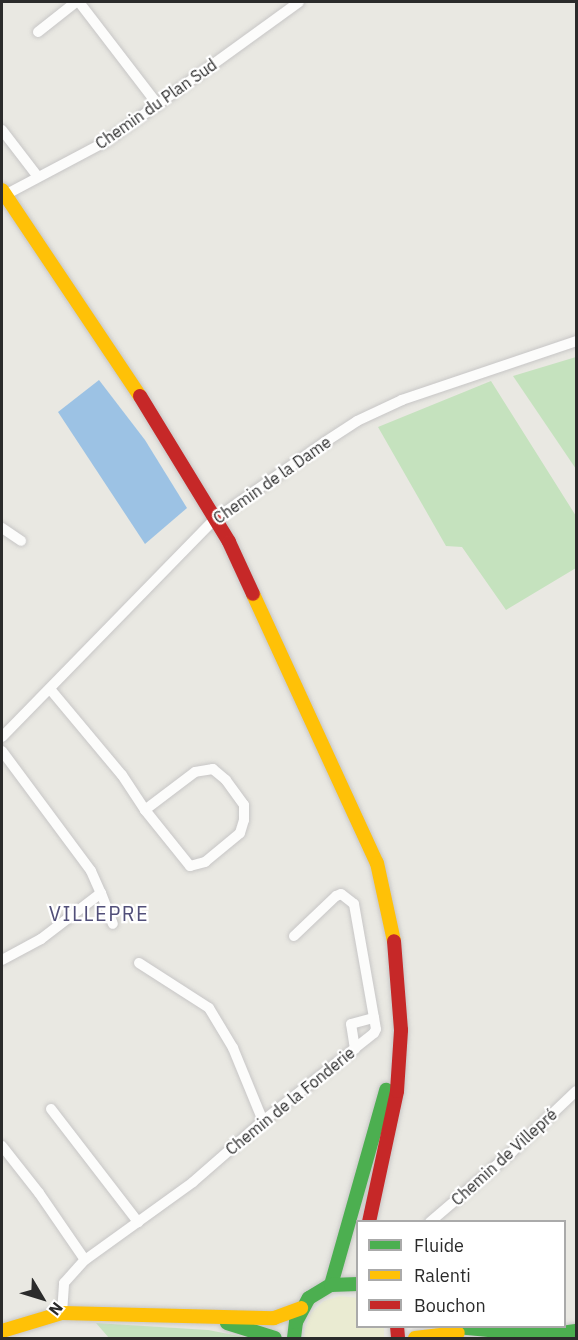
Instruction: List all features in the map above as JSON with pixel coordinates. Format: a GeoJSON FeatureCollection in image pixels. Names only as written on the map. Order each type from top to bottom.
{"type":"FeatureCollection","features":[{"type":"Feature","properties":{"kind":"main road"},"geometry":{"type":"LineString","coordinates":[[3,193],[132,382],[215,519],[251,586],[377,863],[393,935],[401,1030],[397,1091],[369,1220]]}},
{"type":"Feature","properties":{"kind":"main road"},"geometry":{"type":"LineString","coordinates":[[331,1285],[401,1030]]}},
{"type":"Feature","properties":{"kind":"main road"},"geometry":{"type":"LineString","coordinates":[[2,1329],[62,1313],[274,1318],[301,1308],[319,1290],[331,1285],[356,1284]]}},
{"type":"Feature","properties":{"kind":"main road"},"geometry":{"type":"LineString","coordinates":[[294,1338],[301,1308]]}},
{"type":"Feature","properties":{"kind":"main road"},"geometry":{"type":"LineString","coordinates":[[210,1317],[275,1338]]}},
{"type":"Feature","properties":{"kind":"main road"},"geometry":{"type":"LineString","coordinates":[[461,1328],[524,1336]]}},
{"type":"Feature","properties":{"kind":"main road"},"geometry":{"type":"LineString","coordinates":[[416,1338],[451,1333],[481,1336],[554,1336],[576,1331]]}},
{"type":"Feature","properties":{"kind":"street"},"geometry":{"type":"LineString","coordinates":[[38,32],[77,2],[158,105]]}},
{"type":"Feature","properties":{"kind":"street","name":"Chemin du Plan Sud"},"geometry":{"type":"LineString","coordinates":[[3,193],[107,141],[299,2]]}},
{"type":"Feature","properties":{"kind":"street"},"geometry":{"type":"LineString","coordinates":[[2,130],[38,177]]}},
{"type":"Feature","properties":{"kind":"street","name":"Chemin de la Dame"},"geometry":{"type":"LineString","coordinates":[[2,737],[215,519],[357,421],[402,400],[576,341]]}},
{"type":"Feature","properties":{"kind":"street"},"geometry":{"type":"LineString","coordinates":[[2,528],[21,541]]}},
{"type":"Feature","properties":{"kind":"street"},"geometry":{"type":"LineString","coordinates":[[50,689],[122,775],[145,810],[190,866],[205,862],[240,833],[244,820],[244,805],[226,780],[213,769],[195,772],[145,810]]}},
{"type":"Feature","properties":{"kind":"street"},"geometry":{"type":"LineString","coordinates":[[2,751],[91,871],[113,924]]}},
{"type":"Feature","properties":{"kind":"street"},"geometry":{"type":"LineString","coordinates":[[2,960],[41,939],[101,893]]}},
{"type":"Feature","properties":{"kind":"street"},"geometry":{"type":"LineString","coordinates":[[294,936],[336,896],[341,894],[348,897],[354,904],[374,1018],[351,1024],[355,1049]]}},
{"type":"Feature","properties":{"kind":"street"},"geometry":{"type":"LineString","coordinates":[[139,963],[209,1008],[233,1048],[263,1121]]}},
{"type":"Feature","properties":{"kind":"street","name":"Chemin de la Fonderie"},"geometry":{"type":"LineString","coordinates":[[62,1313],[64,1283],[86,1260],[193,1182],[263,1121],[355,1049],[374,1033],[374,1018]]}},
{"type":"Feature","properties":{"kind":"street","name":"Chemin de Villepré"},"geometry":{"type":"LineString","coordinates":[[431,1220],[512,1152],[576,1091]]}},
{"type":"Feature","properties":{"kind":"street"},"geometry":{"type":"LineString","coordinates":[[51,1109],[138,1222]]}},
{"type":"Feature","properties":{"kind":"street"},"geometry":{"type":"LineString","coordinates":[[2,1146],[86,1260]]}},
{"type":"Feature","properties":{"kind":"green space"},"geometry":{"type":"Polygon","coordinates":[[[576,357],[576,469],[513,376],[576,357]]]}},
{"type":"Feature","properties":{"kind":"green space"},"geometry":{"type":"Polygon","coordinates":[[[491,381],[576,516],[576,568],[506,610],[462,547],[446,546],[378,427],[491,381]]]}},
{"type":"Feature","properties":{"kind":"green space"},"geometry":{"type":"Polygon","coordinates":[[[96,1323],[208,1330],[250,1338],[109,1338],[96,1323]]]}},
{"type":"Feature","properties":{"kind":"sand"},"geometry":{"type":"Polygon","coordinates":[[[340,1296],[356,1298],[356,1328],[384,1328],[384,1338],[304,1338],[311,1313],[324,1301],[340,1296]]]}},
{"type":"Feature","properties":{"kind":"water"},"geometry":{"type":"Polygon","coordinates":[[[99,380],[145,440],[187,508],[145,544],[58,412],[99,380]]]}},
{"type":"Feature","properties":{"kind":"traffic: fast"},"geometry":{"type":"LineString","coordinates":[[331,1285],[386,1090]]}},
{"type":"Feature","properties":{"kind":"traffic: fast"},"geometry":{"type":"LineString","coordinates":[[294,1338],[296,1322],[309,1298],[331,1285],[356,1284]]}},
{"type":"Feature","properties":{"kind":"traffic: fast"},"geometry":{"type":"LineString","coordinates":[[227,1323],[275,1338]]}},
{"type":"Feature","properties":{"kind":"traffic: fast"},"geometry":{"type":"LineString","coordinates":[[467,1328],[554,1334],[576,1331]]}},
{"type":"Feature","properties":{"kind":"traffic: slow"},"geometry":{"type":"LineString","coordinates":[[2,190],[140,396]]}},
{"type":"Feature","properties":{"kind":"traffic: slow"},"geometry":{"type":"LineString","coordinates":[[253,594],[377,863],[394,941]]}},
{"type":"Feature","properties":{"kind":"traffic: slow"},"geometry":{"type":"LineString","coordinates":[[2,1331],[62,1313],[274,1318],[301,1308]]}},
{"type":"Feature","properties":{"kind":"traffic: slow"},"geometry":{"type":"LineString","coordinates":[[415,1338],[458,1333]]}},
{"type":"Feature","properties":{"kind":"traffic: jam"},"geometry":{"type":"LineString","coordinates":[[140,396],[229,542],[253,594]]}},
{"type":"Feature","properties":{"kind":"traffic: jam"},"geometry":{"type":"LineString","coordinates":[[369,1220],[397,1091],[401,1030],[394,941]]}},
{"type":"Feature","properties":{"kind":"traffic: jam"},"geometry":{"type":"LineString","coordinates":[[397,1328],[398,1338]]}},
{"type":"Feature","properties":{"kind":"district","name":"VILLEPRE"},"geometry":{"type":"Point","coordinates":[99,913]}}]}
